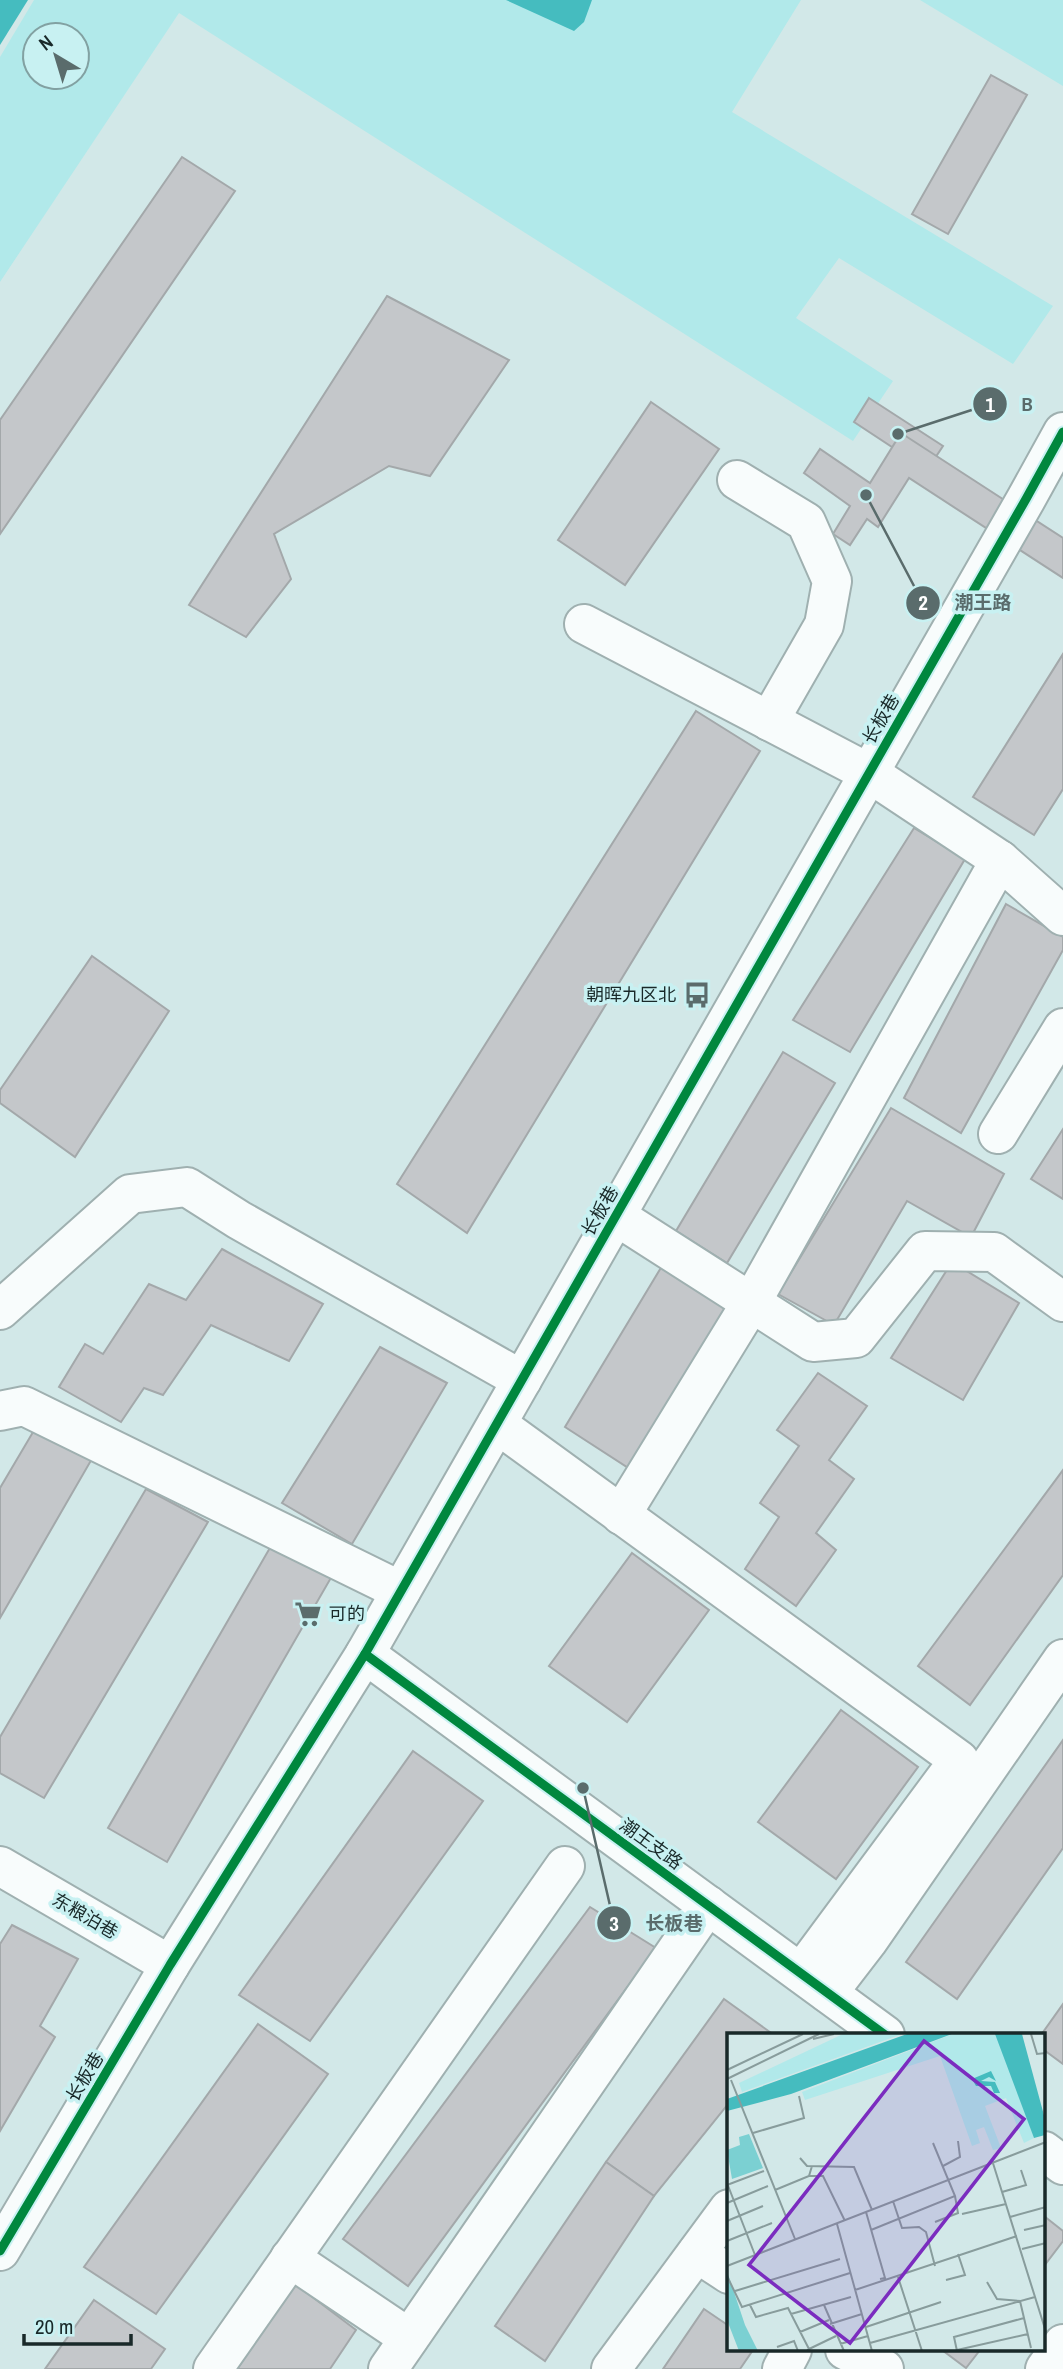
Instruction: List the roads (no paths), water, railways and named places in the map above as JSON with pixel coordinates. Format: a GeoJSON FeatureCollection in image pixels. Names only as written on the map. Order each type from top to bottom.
{"type":"FeatureCollection","features":[{"type":"Feature","properties":{"kind":"street","name":"长板巷"},"geometry":{"type":"LineString","coordinates":[[0,2251],[170,1965],[365,1654],[1062,434]]}},
{"type":"Feature","properties":{"kind":"street"},"geometry":{"type":"LineString","coordinates":[[737,480],[806,522],[832,582],[824,625],[769,721]]}},
{"type":"Feature","properties":{"kind":"street"},"geometry":{"type":"LineString","coordinates":[[584,624],[869,773],[1000,860],[1063,916]]}},
{"type":"Feature","properties":{"kind":"street"},"geometry":{"type":"LineString","coordinates":[[621,1515],[751,1303],[1000,860]]}},
{"type":"Feature","properties":{"kind":"street"},"geometry":{"type":"LineString","coordinates":[[998,1133],[1063,1028]]}},
{"type":"Feature","properties":{"kind":"street"},"geometry":{"type":"LineString","coordinates":[[0,1310],[130,1194],[187,1187],[239,1220],[522,1380]]}},
{"type":"Feature","properties":{"kind":"street"},"geometry":{"type":"LineString","coordinates":[[616,1216],[813,1342],[856,1338],[925,1251],[994,1252],[1063,1302]]}},
{"type":"Feature","properties":{"kind":"street"},"geometry":{"type":"LineString","coordinates":[[0,1411],[24,1406],[401,1591]]}},
{"type":"Feature","properties":{"kind":"street"},"geometry":{"type":"LineString","coordinates":[[497,1424],[959,1760],[808,1978]]}},
{"type":"Feature","properties":{"kind":"street","name":"潮王支路"},"geometry":{"type":"LineString","coordinates":[[365,1654],[882,2033]]}},
{"type":"Feature","properties":{"kind":"street"},"geometry":{"type":"LineString","coordinates":[[808,1978],[868,1941],[1052,1699],[1063,1659]]}},
{"type":"Feature","properties":{"kind":"street","name":"东粮泊巷"},"geometry":{"type":"LineString","coordinates":[[0,1866],[170,1965]]}},
{"type":"Feature","properties":{"kind":"street"},"geometry":{"type":"LineString","coordinates":[[213,2369],[565,1866]]}},
{"type":"Feature","properties":{"kind":"street"},"geometry":{"type":"LineString","coordinates":[[808,1978],[841,1903]]}},
{"type":"Feature","properties":{"kind":"street"},"geometry":{"type":"LineString","coordinates":[[388,2369],[708,1905]]}},
{"type":"Feature","properties":{"kind":"street"},"geometry":{"type":"LineString","coordinates":[[1046,2152],[1063,2165]]}},
{"type":"Feature","properties":{"kind":"street"},"geometry":{"type":"LineString","coordinates":[[611,2369],[727,2212]]}},
{"type":"Feature","properties":{"kind":"street"},"geometry":{"type":"LineString","coordinates":[[697,2253],[727,2273]]}},
{"type":"Feature","properties":{"kind":"street"},"geometry":{"type":"LineString","coordinates":[[290,2258],[410,2338]]}},
{"type":"Feature","properties":{"kind":"street"},"geometry":{"type":"LineString","coordinates":[[1045,2369],[1063,2344]]}},
{"type":"Feature","properties":{"kind":"street"},"geometry":{"type":"LineString","coordinates":[[782,2369],[791,2352]]}},
{"type":"Feature","properties":{"kind":"street"},"geometry":{"type":"LineString","coordinates":[[849,2352],[884,2369]]}},
{"type":"Feature","properties":{"kind":"water"},"geometry":{"type":"Polygon","coordinates":[[[0,0],[28,0],[0,45],[0,0]]]}},
{"type":"Feature","properties":{"kind":"water"},"geometry":{"type":"Polygon","coordinates":[[[506,0],[592,0],[584,22],[574,31],[506,0]]]}},
{"type":"Feature","properties":{"kind":"place","name":"B"},"geometry":{"type":"Point","coordinates":[898,434]}},
{"type":"Feature","properties":{"kind":"place","name":"潮王路"},"geometry":{"type":"Point","coordinates":[866,495]}},
{"type":"Feature","properties":{"kind":"place","name":"朝晖九区北"},"geometry":{"type":"Point","coordinates":[697,995]}},
{"type":"Feature","properties":{"kind":"place","name":"可的"},"geometry":{"type":"Point","coordinates":[308,1614]}},
{"type":"Feature","properties":{"kind":"place","name":"长板巷"},"geometry":{"type":"Point","coordinates":[583,1788]}}]}
